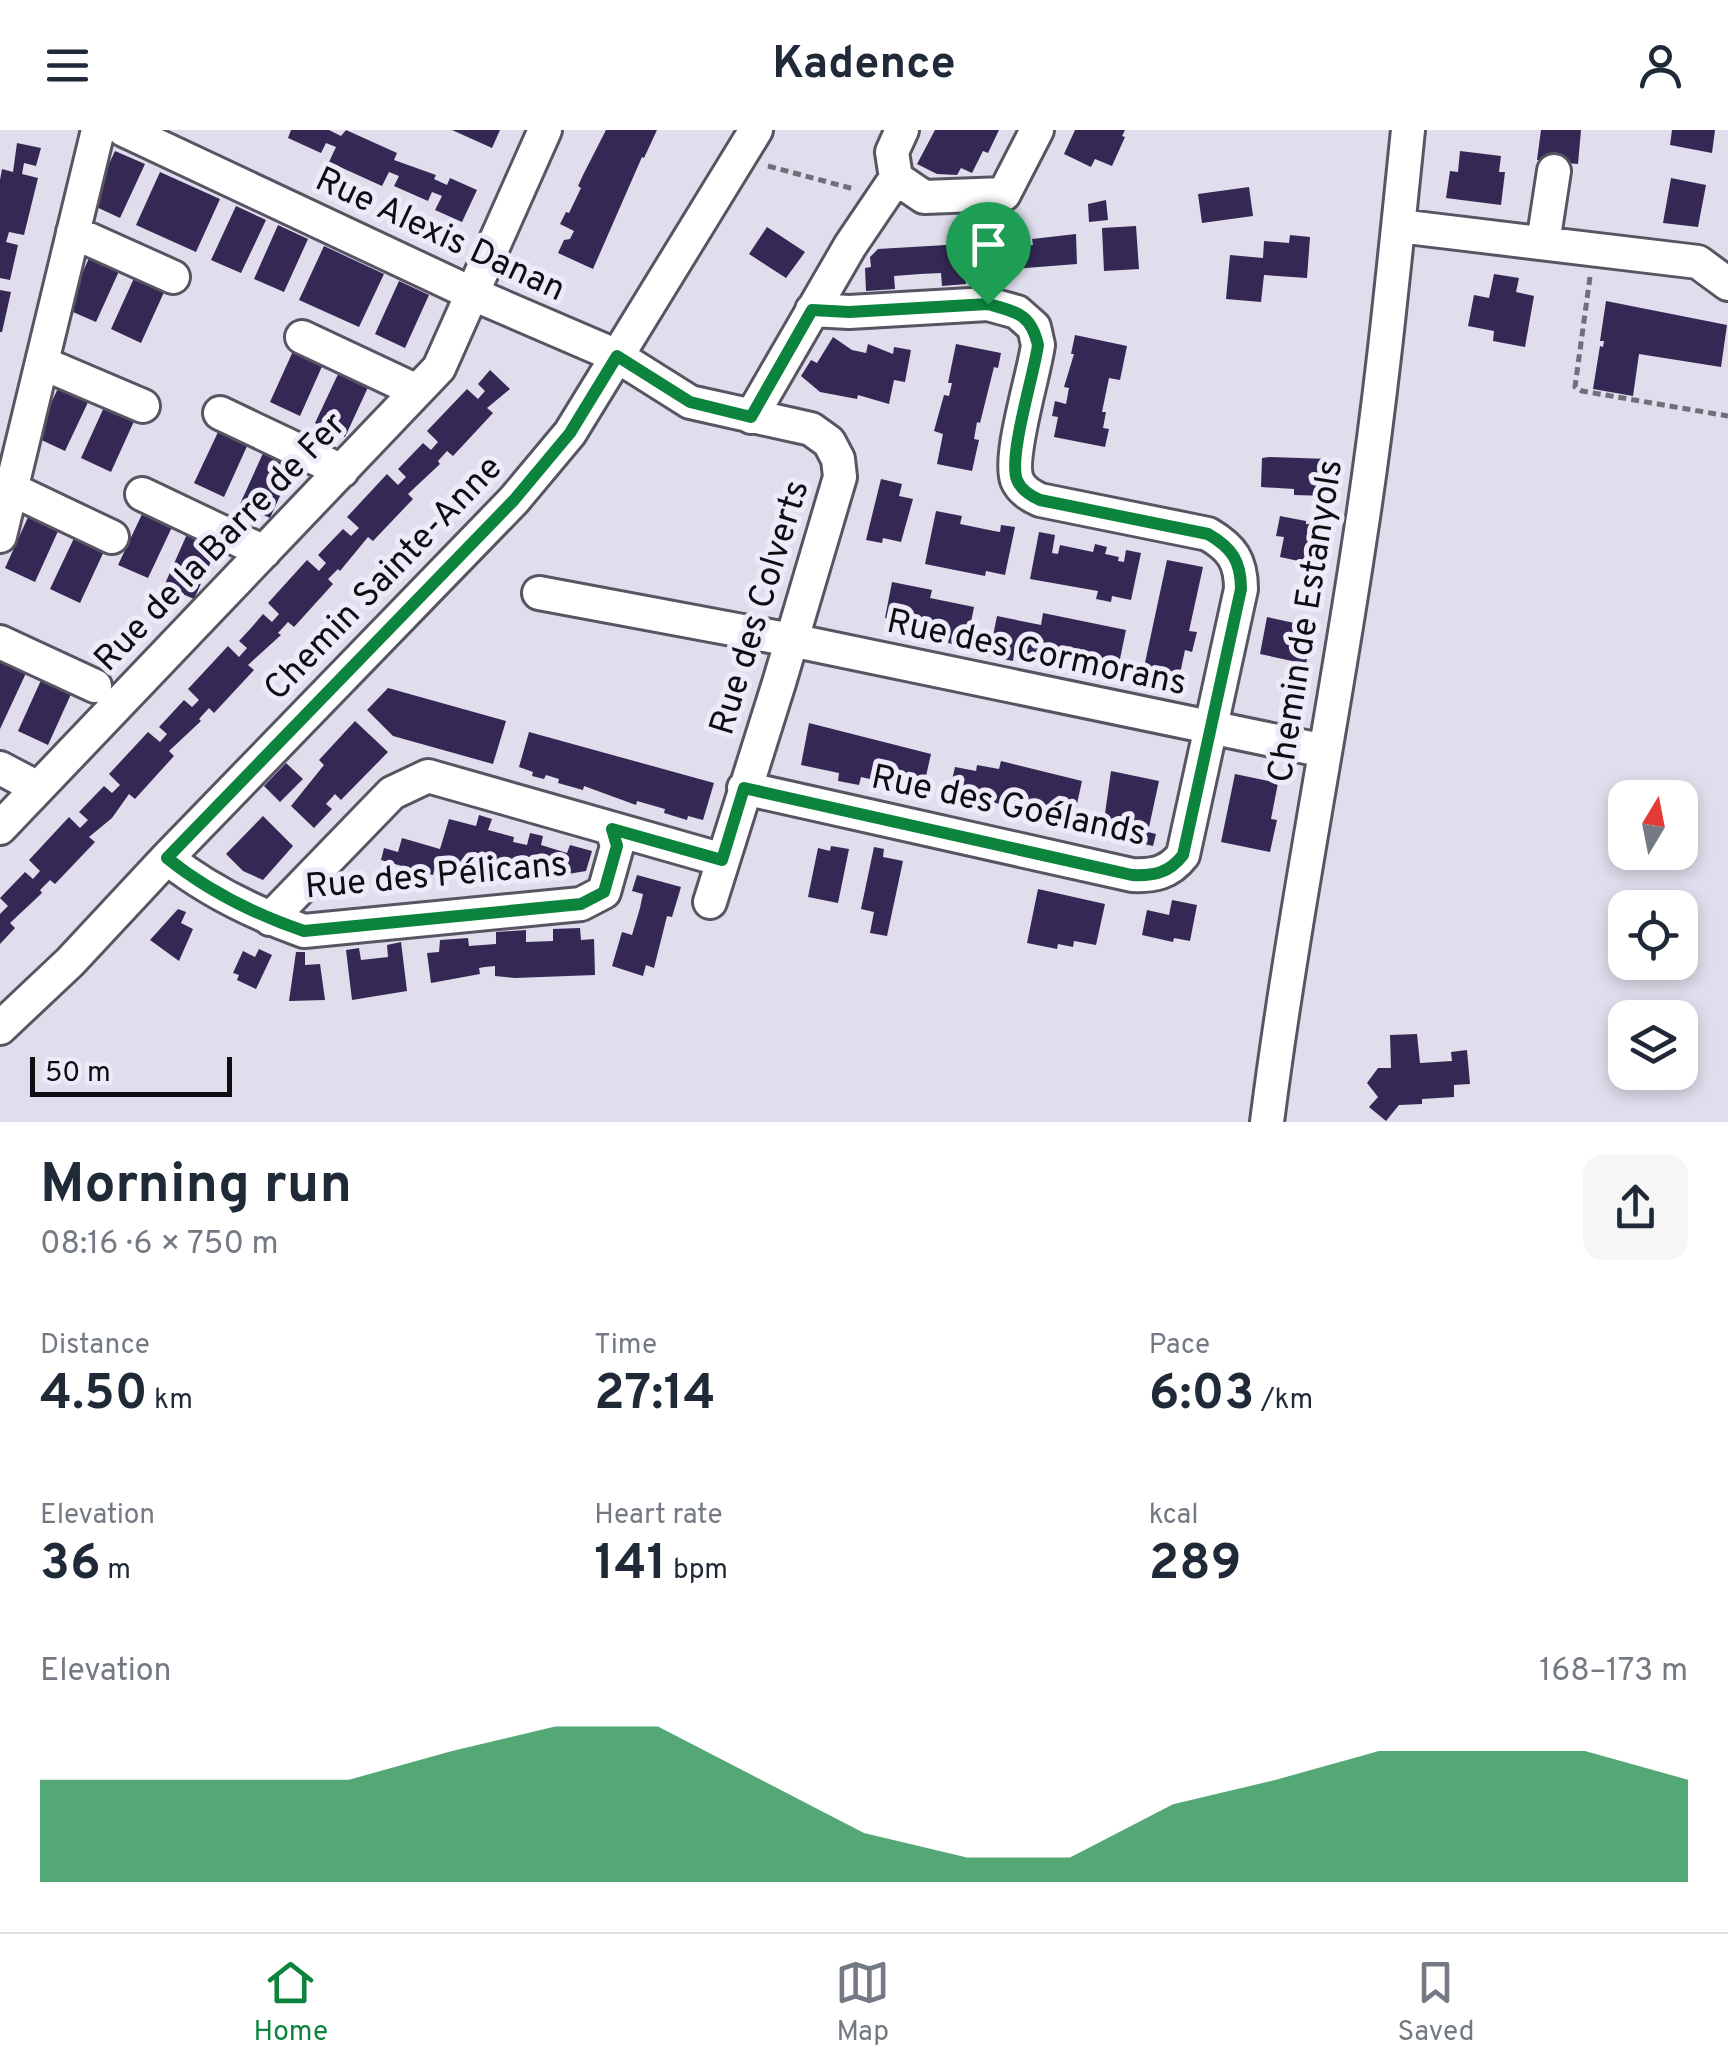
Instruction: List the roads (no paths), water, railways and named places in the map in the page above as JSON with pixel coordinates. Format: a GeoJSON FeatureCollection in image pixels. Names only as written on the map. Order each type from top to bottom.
{"type":"FeatureCollection","features":[{"type":"Feature","properties":{"kind":"street"},"geometry":{"type":"LineString","coordinates":[[0,536],[98,130]]}},
{"type":"Feature","properties":{"kind":"street","name":"Rue Alexis Danan"},"geometry":{"type":"LineString","coordinates":[[124,130],[473,294],[617,356]]}},
{"type":"Feature","properties":{"kind":"street","name":"Rue de la Barre de Fer"},"geometry":{"type":"LineString","coordinates":[[0,828],[439,368],[545,130]]}},
{"type":"Feature","properties":{"kind":"street","name":"Chemin Sainte-Anne"},"geometry":{"type":"LineString","coordinates":[[0,1028],[70,962],[514,500],[570,433],[756,130]]}},
{"type":"Feature","properties":{"kind":"street"},"geometry":{"type":"LineString","coordinates":[[751,417],[889,188],[892,152],[902,130]]}},
{"type":"Feature","properties":{"kind":"street"},"geometry":{"type":"LineString","coordinates":[[889,188],[924,196],[1004,194],[1037,130]]}},
{"type":"Feature","properties":{"kind":"street","name":"Chemin de Estanyols"},"geometry":{"type":"LineString","coordinates":[[1267,1122],[1278,1033],[1360,536],[1408,130]]}},
{"type":"Feature","properties":{"kind":"street"},"geometry":{"type":"LineString","coordinates":[[1543,244],[1554,172]]}},
{"type":"Feature","properties":{"kind":"street"},"geometry":{"type":"LineString","coordinates":[[1399,226],[1698,262],[1726,269]]}},
{"type":"Feature","properties":{"kind":"street"},"geometry":{"type":"LineString","coordinates":[[73,232],[173,277]]}},
{"type":"Feature","properties":{"kind":"street","name":"Rue des Goélands"},"geometry":{"type":"LineString","coordinates":[[744,788],[1132,875],[1150,876],[1173,868],[1183,855],[1241,589],[1236,556],[1208,534],[1040,500],[1028,494],[1017,480],[1015,458],[1038,345],[1034,326],[1017,312],[988,304],[849,312],[812,310]]}},
{"type":"Feature","properties":{"kind":"street"},"geometry":{"type":"LineString","coordinates":[[302,338],[418,391]]}},
{"type":"Feature","properties":{"kind":"street","name":"Rue des Colverts"},"geometry":{"type":"LineString","coordinates":[[617,356],[690,402],[811,430],[829,442],[838,459],[840,477],[710,902]]}},
{"type":"Feature","properties":{"kind":"street"},"geometry":{"type":"LineString","coordinates":[[42,363],[143,406]]}},
{"type":"Feature","properties":{"kind":"street"},"geometry":{"type":"LineString","coordinates":[[220,413],[342,470]]}},
{"type":"Feature","properties":{"kind":"street"},"geometry":{"type":"LineString","coordinates":[[11,489],[112,536]]}},
{"type":"Feature","properties":{"kind":"street"},"geometry":{"type":"LineString","coordinates":[[142,494],[264,552]]}},
{"type":"Feature","properties":{"kind":"street","name":"Rue des Cormorans"},"geometry":{"type":"LineString","coordinates":[[540,592],[1325,751]]}},
{"type":"Feature","properties":{"kind":"street"},"geometry":{"type":"LineString","coordinates":[[0,642],[95,686]]}},
{"type":"Feature","properties":{"kind":"street"},"geometry":{"type":"LineString","coordinates":[[0,768],[38,788]]}},
{"type":"Feature","properties":{"kind":"street"},"geometry":{"type":"LineString","coordinates":[[270,919],[392,793],[428,776],[722,860]]}},
{"type":"Feature","properties":{"kind":"street","name":"Rue des Pélicans"},"geometry":{"type":"LineString","coordinates":[[167,858],[197,882],[270,919],[304,931],[581,904],[604,892],[617,846],[612,829]]}}]}
